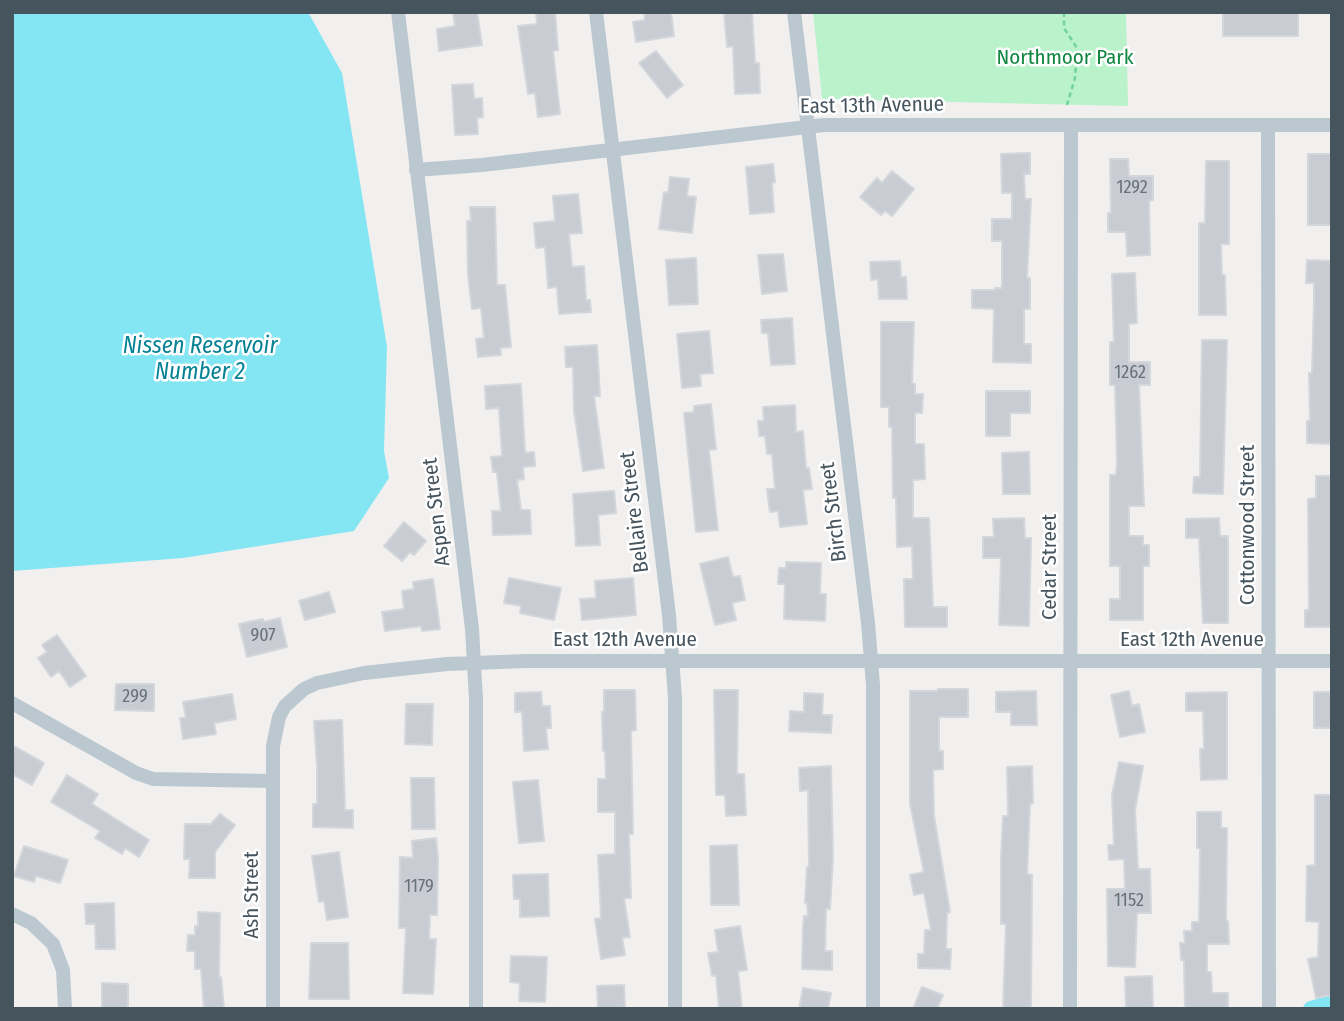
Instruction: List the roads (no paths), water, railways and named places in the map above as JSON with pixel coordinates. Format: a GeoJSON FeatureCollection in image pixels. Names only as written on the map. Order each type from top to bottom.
{"type":"FeatureCollection","features":[{"type":"Feature","properties":{"kind":"street","name":"Aspen Street"},"geometry":{"type":"LineString","coordinates":[[398,12],[472,629],[476,1009]]}},
{"type":"Feature","properties":{"kind":"street","name":"Bellaire Street"},"geometry":{"type":"LineString","coordinates":[[596,12],[672,660],[675,698],[675,1009]]}},
{"type":"Feature","properties":{"kind":"street","name":"Birch Street"},"geometry":{"type":"LineString","coordinates":[[794,12],[871,660],[873,1009]]}},
{"type":"Feature","properties":{"kind":"street","name":"Cottonwood Street"},"geometry":{"type":"LineString","coordinates":[[1268,125],[1269,1009]]}},
{"type":"Feature","properties":{"kind":"street","name":"East 13th Avenue"},"geometry":{"type":"LineString","coordinates":[[416,170],[482,165],[808,127],[1332,125]]}},
{"type":"Feature","properties":{"kind":"street","name":"Cedar Street"},"geometry":{"type":"LineString","coordinates":[[1070,1009],[1071,126]]}},
{"type":"Feature","properties":{"kind":"street","name":"East 12th Avenue"},"geometry":{"type":"LineString","coordinates":[[272,782],[272,746],[279,717],[294,696],[304,689],[334,678],[364,673],[474,663],[672,660],[1332,661]]}},
{"type":"Feature","properties":{"kind":"street"},"geometry":{"type":"LineString","coordinates":[[12,703],[136,773],[153,779],[272,782]]}},
{"type":"Feature","properties":{"kind":"street","name":"Ash Street"},"geometry":{"type":"LineString","coordinates":[[272,782],[273,1009]]}},
{"type":"Feature","properties":{"kind":"street"},"geometry":{"type":"LineString","coordinates":[[12,914],[31,923],[53,944],[63,970],[65,1009]]}},
{"type":"Feature","properties":{"kind":"water","name":"Nissen Reservoir Number 2"},"geometry":{"type":"Polygon","coordinates":[[[12,12],[308,12],[342,73],[387,347],[384,451],[389,478],[354,531],[183,558],[12,571],[12,12]]]}},
{"type":"Feature","properties":{"kind":"waterway"},"geometry":{"type":"LineString","coordinates":[[1311,1009],[1332,1003]]}},
{"type":"Feature","properties":{"kind":"park label","name":"Northmoor Park"},"geometry":{"type":"Point","coordinates":[1065,58]}}]}
